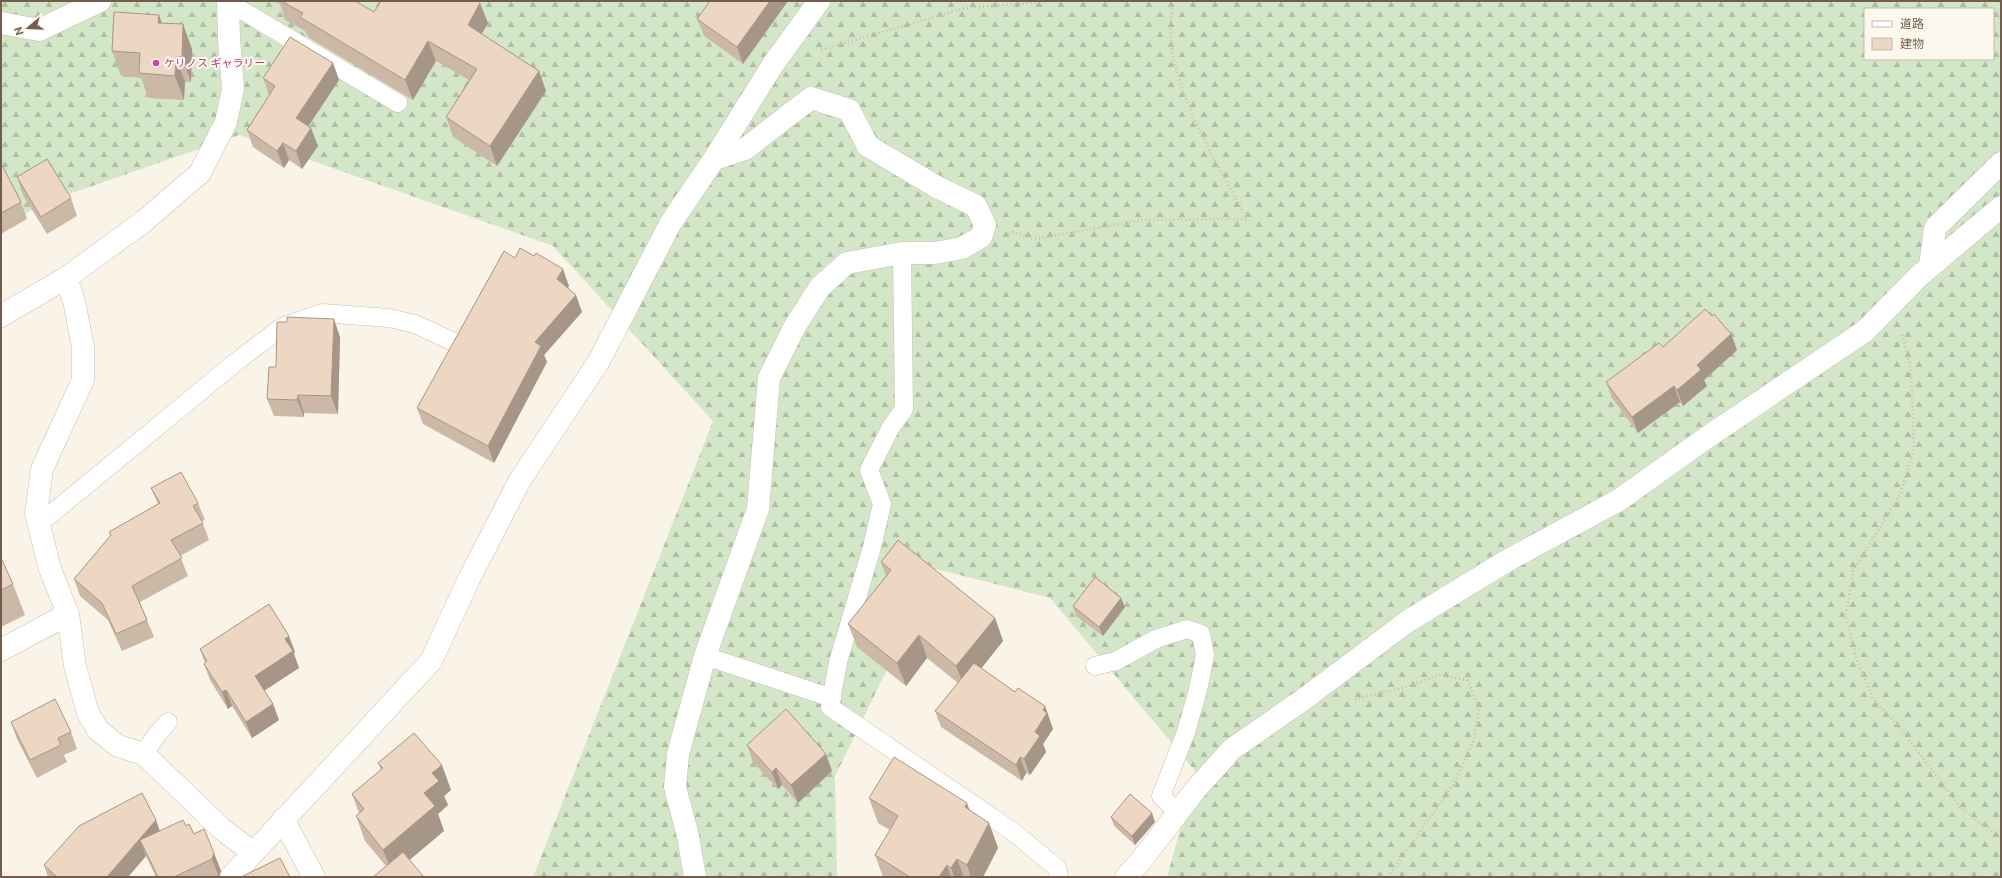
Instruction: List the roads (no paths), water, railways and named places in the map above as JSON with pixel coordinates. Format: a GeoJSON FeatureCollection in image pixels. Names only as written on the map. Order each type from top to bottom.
{"type":"FeatureCollection","features":[{"type":"Feature","properties":{"kind":"street"},"geometry":{"type":"LineString","coordinates":[[1,23],[39,30],[100,1]]}},
{"type":"Feature","properties":{"kind":"street"},"geometry":{"type":"LineString","coordinates":[[231,877],[252,852],[431,661],[469,579],[520,480],[599,361],[670,224],[714,159],[774,63],[819,1]]}},
{"type":"Feature","properties":{"kind":"street"},"geometry":{"type":"LineString","coordinates":[[1,316],[66,278],[143,222],[200,173],[226,122],[233,89],[228,39],[228,2]]}},
{"type":"Feature","properties":{"kind":"street"},"geometry":{"type":"LineString","coordinates":[[695,877],[688,836],[675,787],[678,754],[705,656],[758,509],[770,378],[795,326],[820,287],[847,263],[902,253],[935,253],[962,248],[981,237],[985,225],[976,206],[937,187],[868,146],[849,110],[811,98],[745,149],[714,159]]}},
{"type":"Feature","properties":{"kind":"street"},"geometry":{"type":"LineString","coordinates":[[1930,266],[1935,228],[2001,163]]}},
{"type":"Feature","properties":{"kind":"street"},"geometry":{"type":"LineString","coordinates":[[1126,877],[1196,789],[1232,749],[1300,702],[1408,621],[1510,559],[1619,500],[1706,438],[1865,331],[1930,266],[2001,206]]}},
{"type":"Feature","properties":{"kind":"street"},"geometry":{"type":"LineString","coordinates":[[66,278],[74,301],[83,347],[83,380],[42,469],[36,513],[50,569],[68,614],[75,666],[88,713],[98,730],[118,746],[144,754],[222,829],[252,852]]}},
{"type":"Feature","properties":{"kind":"street"},"geometry":{"type":"LineString","coordinates":[[1,650],[68,614]]}},
{"type":"Feature","properties":{"kind":"street"},"geometry":{"type":"LineString","coordinates":[[283,819],[314,877]]}},
{"type":"Feature","properties":{"kind":"lane"},"geometry":{"type":"LineString","coordinates":[[228,2],[398,103]]}},
{"type":"Feature","properties":{"kind":"lane"},"geometry":{"type":"LineString","coordinates":[[902,253],[904,409],[891,427],[869,470],[882,504],[872,546],[838,662],[830,707],[1012,831],[1056,868],[1059,877]]}},
{"type":"Feature","properties":{"kind":"lane"},"geometry":{"type":"LineString","coordinates":[[39,524],[236,362],[282,327],[322,313],[389,318],[415,324],[454,342]]}},
{"type":"Feature","properties":{"kind":"lane"},"geometry":{"type":"LineString","coordinates":[[1095,666],[1116,661],[1156,639],[1187,629],[1201,634],[1205,655],[1198,690],[1186,732],[1161,796],[1177,812]]}},
{"type":"Feature","properties":{"kind":"lane"},"geometry":{"type":"LineString","coordinates":[[705,656],[832,698]]}},
{"type":"Feature","properties":{"kind":"lane"},"geometry":{"type":"LineString","coordinates":[[144,754],[155,737],[168,722]]}},
{"type":"Feature","properties":{"kind":"place","name":"ケリノス ギャラリー"},"geometry":{"type":"Point","coordinates":[156,63]}}]}
